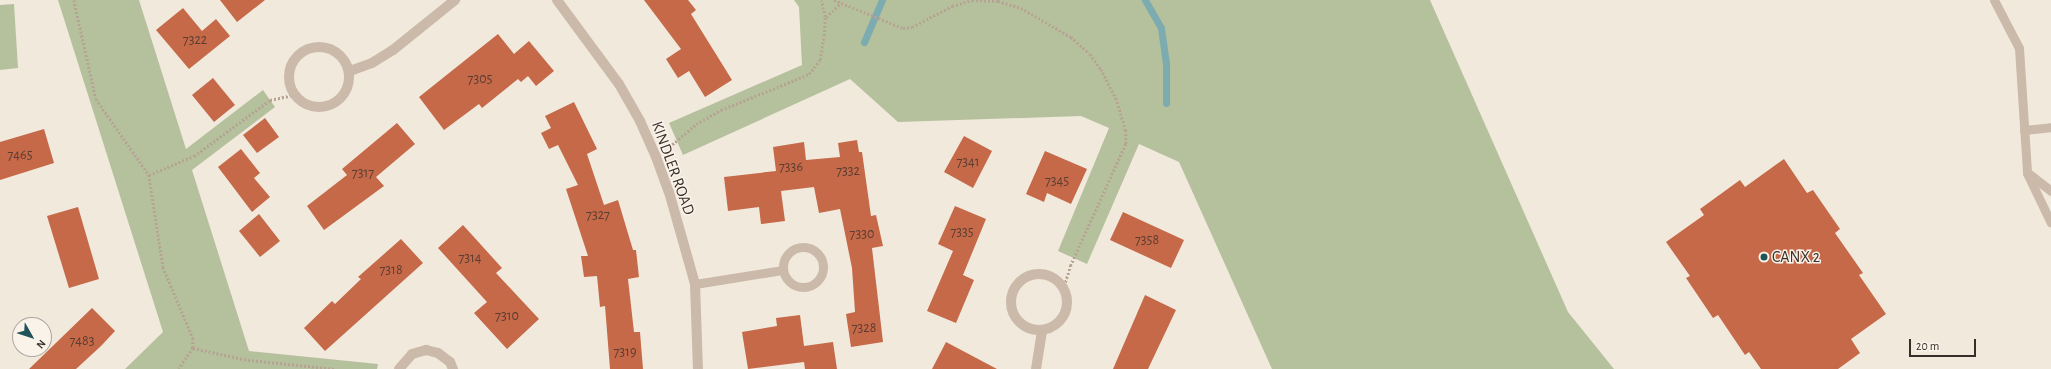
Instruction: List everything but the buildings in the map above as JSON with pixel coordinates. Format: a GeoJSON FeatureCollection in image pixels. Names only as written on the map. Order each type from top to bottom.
{"type":"FeatureCollection","features":[{"type":"Feature","properties":{"kind":"street"},"geometry":{"type":"LineString","coordinates":[[350,71],[372,62],[393,50],[455,0]]}},
{"type":"Feature","properties":{"kind":"street","name":"KINDLER ROAD"},"geometry":{"type":"LineString","coordinates":[[558,0],[619,84],[640,121],[656,157],[669,192],[695,284],[698,369]]}},
{"type":"Feature","properties":{"kind":"street"},"geometry":{"type":"LineString","coordinates":[[319,46],[334,50],[343,58],[350,71],[349,84],[342,97],[330,106],[315,108],[303,104],[294,95],[289,82],[289,70],[295,58],[306,49],[319,46]]}},
{"type":"Feature","properties":{"kind":"street"},"geometry":{"type":"LineString","coordinates":[[1032,274],[1043,274],[1055,278],[1064,288],[1068,298],[1064,316],[1054,326],[1042,331],[1029,329],[1017,321],[1011,303],[1012,292],[1021,280],[1032,274]]}},
{"type":"Feature","properties":{"kind":"street"},"geometry":{"type":"LineString","coordinates":[[1036,369],[1042,331]]}},
{"type":"Feature","properties":{"kind":"street"},"geometry":{"type":"LineString","coordinates":[[399,369],[412,354],[426,350],[438,353],[450,362],[453,369]]}},
{"type":"Feature","properties":{"kind":"lane"},"geometry":{"type":"LineString","coordinates":[[1994,0],[2019,48],[2027,172],[2051,223]]}},
{"type":"Feature","properties":{"kind":"lane"},"geometry":{"type":"LineString","coordinates":[[2024,130],[2051,127]]}},
{"type":"Feature","properties":{"kind":"lane"},"geometry":{"type":"LineString","coordinates":[[2027,172],[2051,191]]}},
{"type":"Feature","properties":{"kind":"lane"},"geometry":{"type":"LineString","coordinates":[[800,246],[807,247],[818,253],[823,266],[819,279],[808,287],[801,287],[789,282],[782,270],[785,257],[794,248],[800,246]]}},
{"type":"Feature","properties":{"kind":"lane"},"geometry":{"type":"LineString","coordinates":[[695,284],[782,270]]}},
{"type":"Feature","properties":{"kind":"path"},"geometry":{"type":"LineString","coordinates":[[74,0],[96,99],[149,175],[163,267],[189,323],[193,348],[179,369]]}},
{"type":"Feature","properties":{"kind":"path"},"geometry":{"type":"LineString","coordinates":[[656,157],[696,124],[720,110],[810,74],[820,60],[825,17],[821,0]]}},
{"type":"Feature","properties":{"kind":"path"},"geometry":{"type":"LineString","coordinates":[[834,0],[890,25],[912,27],[952,6],[972,0],[998,0],[1021,8],[1071,37],[1090,54],[1102,69],[1124,124],[1126,144],[1071,265],[1064,288]]}},
{"type":"Feature","properties":{"kind":"path"},"geometry":{"type":"LineString","coordinates":[[825,17],[841,3]]}},
{"type":"Feature","properties":{"kind":"path"},"geometry":{"type":"LineString","coordinates":[[149,175],[194,156],[270,100],[294,95]]}},
{"type":"Feature","properties":{"kind":"path"},"geometry":{"type":"LineString","coordinates":[[193,348],[248,360],[336,369]]}},
{"type":"Feature","properties":{"kind":"green space"},"geometry":{"type":"Polygon","coordinates":[[[58,0],[139,0],[186,149],[263,90],[275,107],[192,170],[249,351],[378,364],[377,369],[125,369],[163,332],[58,0]]]}},
{"type":"Feature","properties":{"kind":"green space"},"geometry":{"type":"Polygon","coordinates":[[[794,0],[1430,0],[1568,312],[1614,369],[1272,369],[1179,162],[1139,144],[1087,264],[1058,251],[1109,128],[1081,116],[898,122],[850,79],[683,155],[669,123],[802,65],[799,7],[794,0]]]}},
{"type":"Feature","properties":{"kind":"green space"},"geometry":{"type":"Polygon","coordinates":[[[14,4],[18,68],[0,70],[0,5],[14,4]]]}},
{"type":"Feature","properties":{"kind":"waterway"},"geometry":{"type":"LineString","coordinates":[[864,42],[882,0]]}},
{"type":"Feature","properties":{"kind":"waterway"},"geometry":{"type":"LineString","coordinates":[[1145,0],[1161,28],[1166,64],[1166,103]]}},
{"type":"Feature","properties":{"kind":"place","name":"CANX 2"},"geometry":{"type":"Point","coordinates":[1764,257]}}]}
